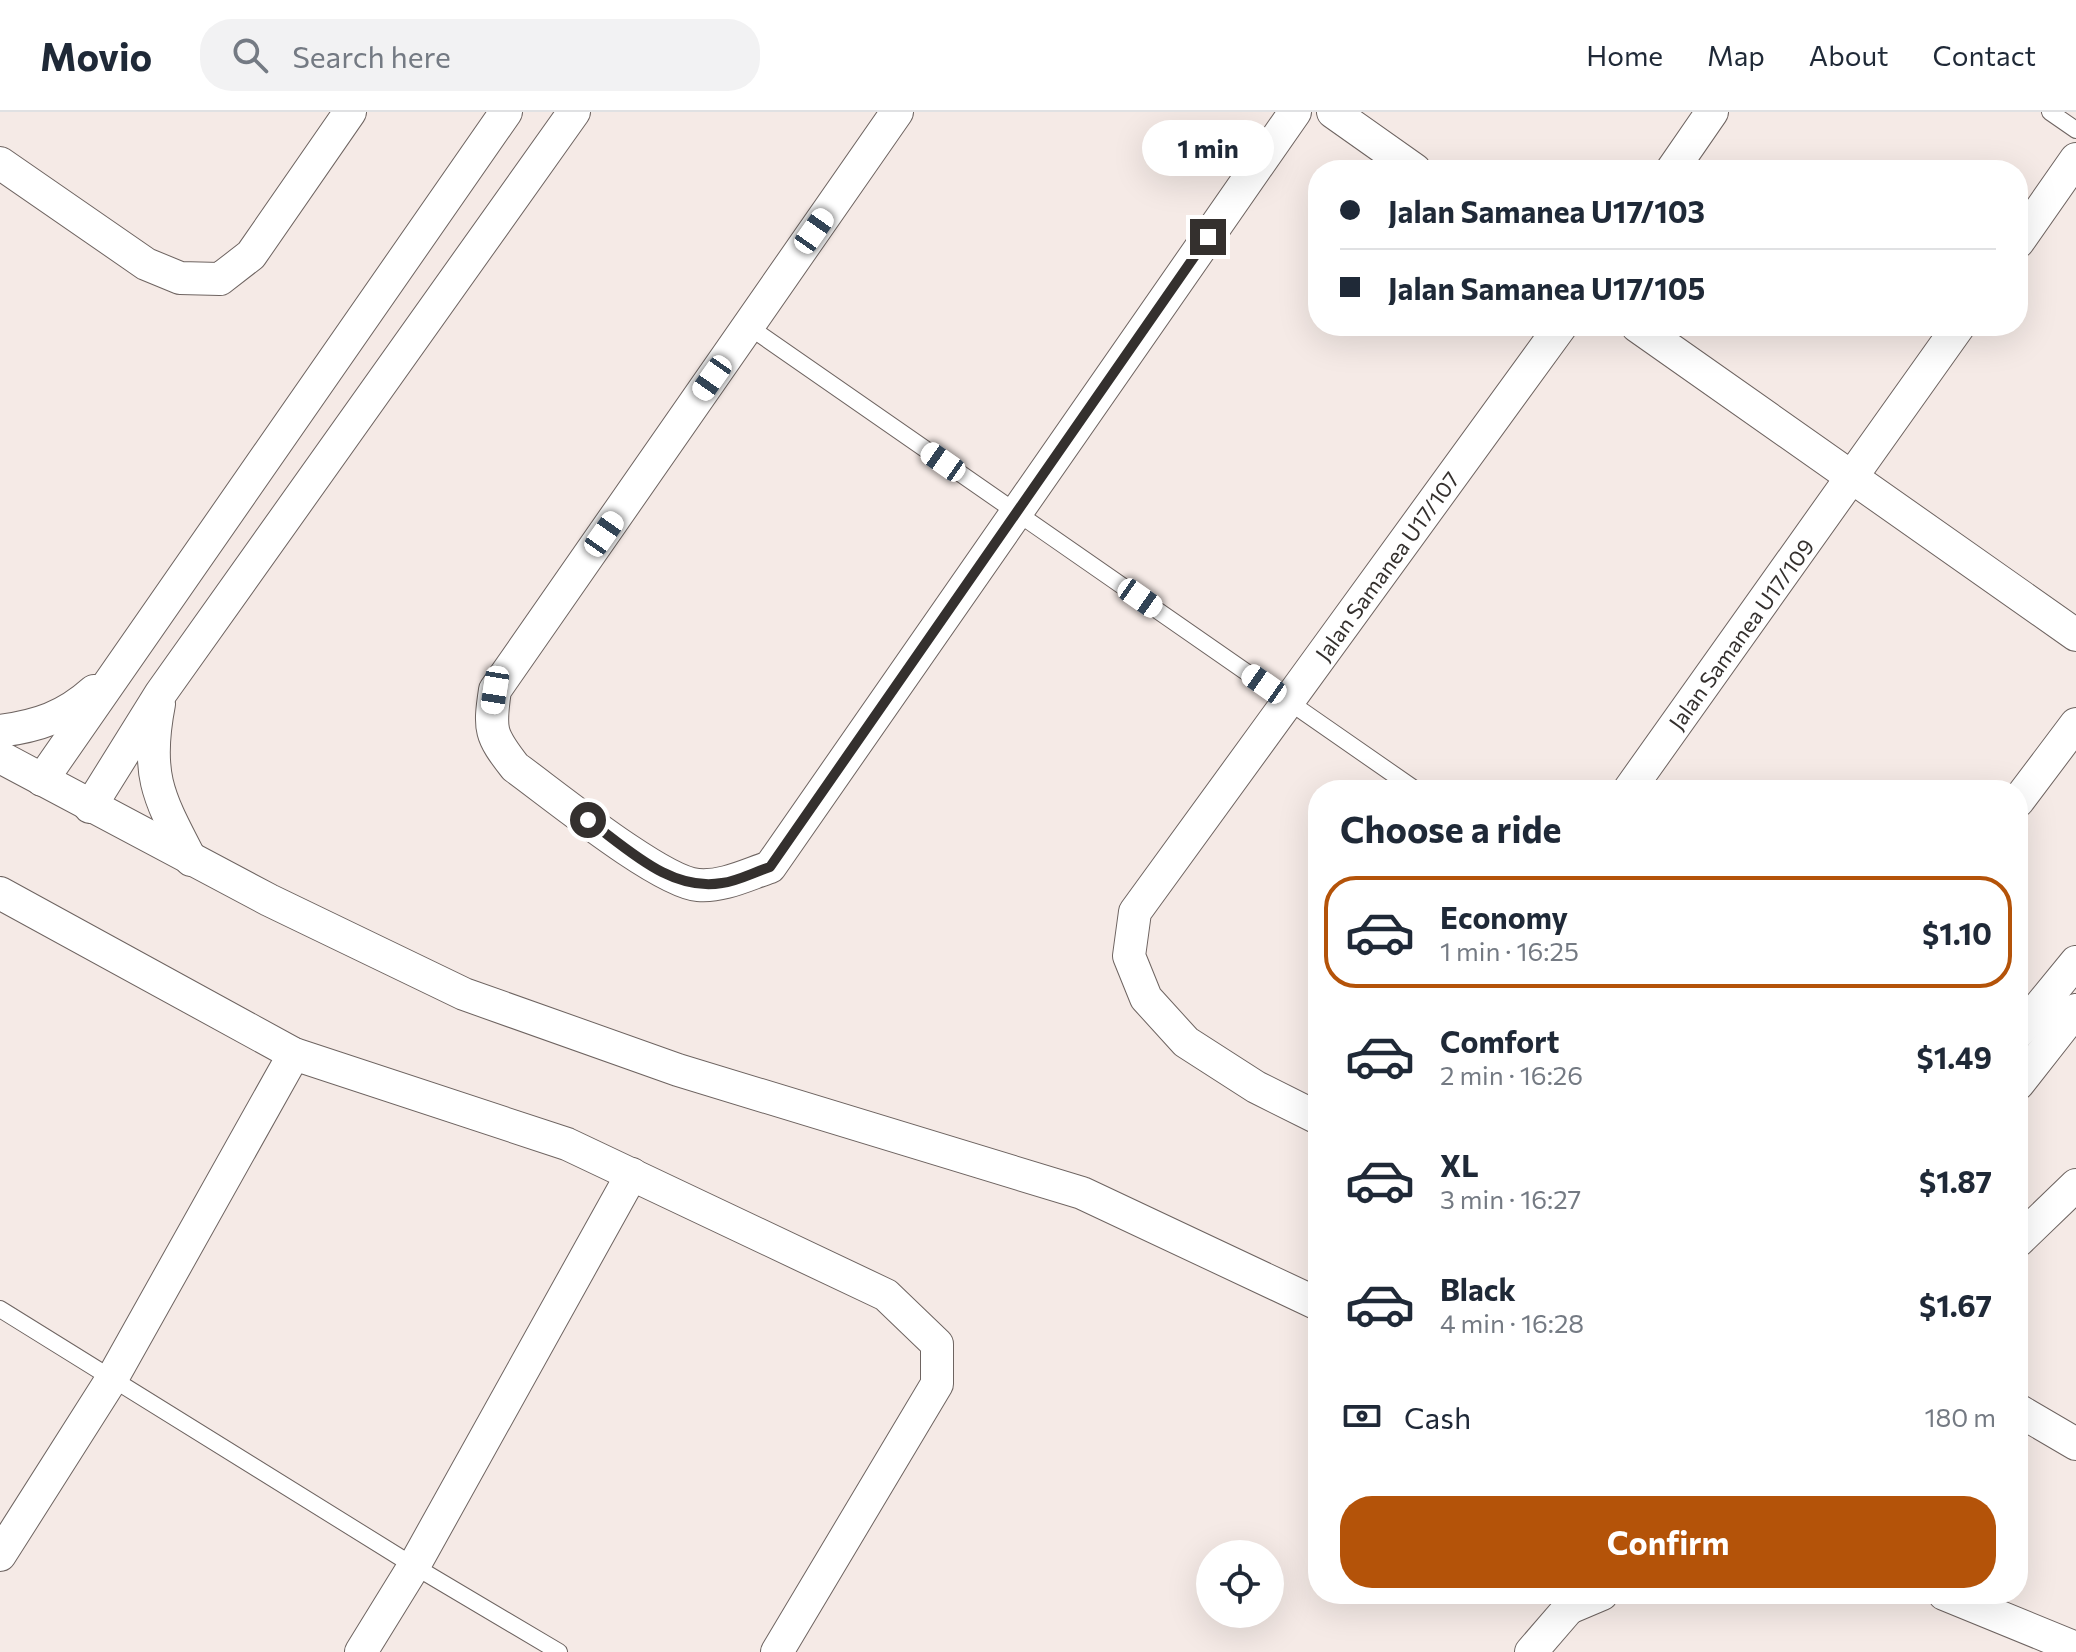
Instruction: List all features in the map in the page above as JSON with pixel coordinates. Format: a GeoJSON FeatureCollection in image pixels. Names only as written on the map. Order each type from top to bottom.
{"type":"FeatureCollection","features":[{"type":"Feature","properties":{"kind":"street"},"geometry":{"type":"LineString","coordinates":[[0,163],[146,264],[180,278],[220,279],[251,255],[350,112]]}},
{"type":"Feature","properties":{"kind":"street"},"geometry":{"type":"LineString","coordinates":[[42,780],[506,112]]}},
{"type":"Feature","properties":{"kind":"street"},"geometry":{"type":"LineString","coordinates":[[90,807],[161,693],[574,112]]}},
{"type":"Feature","properties":{"kind":"street"},"geometry":{"type":"LineString","coordinates":[[897,112],[495,690],[490,722],[497,744],[515,767],[661,873],[695,885],[723,883],[770,867],[1295,112]]}},
{"type":"Feature","properties":{"kind":"street"},"geometry":{"type":"LineString","coordinates":[[1333,112],[1401,160]]}},
{"type":"Feature","properties":{"kind":"street"},"geometry":{"type":"LineString","coordinates":[[1679,160],[1712,112]]}},
{"type":"Feature","properties":{"kind":"street"},"geometry":{"type":"LineString","coordinates":[[2028,228],[2076,159]]}},
{"type":"Feature","properties":{"kind":"street","name":"Jalan Samanea U17/107"},"geometry":{"type":"LineString","coordinates":[[1308,1113],[1256,1087],[1186,1042],[1146,998],[1129,956],[1135,912],[1554,336]]}},
{"type":"Feature","properties":{"kind":"street"},"geometry":{"type":"LineString","coordinates":[[1651,336],[2076,635]]}},
{"type":"Feature","properties":{"kind":"street","name":"Jalan Samanea U17/109"},"geometry":{"type":"LineString","coordinates":[[1636,780],[1952,336]]}},
{"type":"Feature","properties":{"kind":"street"},"geometry":{"type":"LineString","coordinates":[[0,731],[30,727],[73,709],[120,667]]}},
{"type":"Feature","properties":{"kind":"street"},"geometry":{"type":"LineString","coordinates":[[161,693],[152,739],[155,779],[163,806],[191,860]]}},
{"type":"Feature","properties":{"kind":"street"},"geometry":{"type":"LineString","coordinates":[[2028,788],[2076,724]]}},
{"type":"Feature","properties":{"kind":"street"},"geometry":{"type":"LineString","coordinates":[[0,757],[191,860],[464,994],[678,1070],[1082,1193],[1308,1299]]}},
{"type":"Feature","properties":{"kind":"street"},"geometry":{"type":"LineString","coordinates":[[0,893],[294,1054],[567,1144],[886,1295],[937,1344],[937,1384],[777,1652]]}},
{"type":"Feature","properties":{"kind":"street"},"geometry":{"type":"LineString","coordinates":[[2028,1021],[2076,962]]}},
{"type":"Feature","properties":{"kind":"street"},"geometry":{"type":"LineString","coordinates":[[2028,1071],[2076,1010]]}},
{"type":"Feature","properties":{"kind":"street"},"geometry":{"type":"LineString","coordinates":[[0,1555],[113,1377],[294,1054]]}},
{"type":"Feature","properties":{"kind":"street"},"geometry":{"type":"LineString","coordinates":[[361,1652],[414,1566],[632,1174]]}},
{"type":"Feature","properties":{"kind":"street"},"geometry":{"type":"LineString","coordinates":[[2028,1231],[2076,1185]]}},
{"type":"Feature","properties":{"kind":"street"},"geometry":{"type":"LineString","coordinates":[[2028,1416],[2076,1444]]}},
{"type":"Feature","properties":{"kind":"street"},"geometry":{"type":"LineString","coordinates":[[1531,1652],[1568,1604]]}},
{"type":"Feature","properties":{"kind":"street"},"geometry":{"type":"LineString","coordinates":[[1968,1604],[2076,1648]]}},
{"type":"Feature","properties":{"kind":"lane"},"geometry":{"type":"LineString","coordinates":[[2050,112],[2076,130]]}},
{"type":"Feature","properties":{"kind":"lane"},"geometry":{"type":"LineString","coordinates":[[748,326],[1401,780]]}},
{"type":"Feature","properties":{"kind":"lane"},"geometry":{"type":"LineString","coordinates":[[0,1309],[414,1566],[559,1652]]}},
{"type":"Feature","properties":{"kind":"route"},"geometry":{"type":"LineString","coordinates":[[588,820],[661,873],[695,885],[723,883],[770,867],[1208,237]]}}]}
